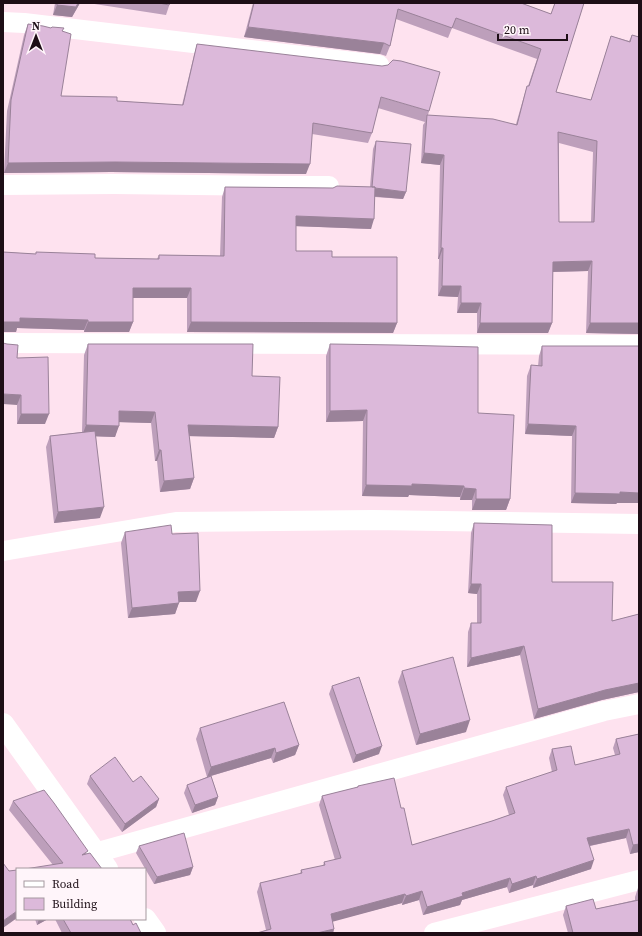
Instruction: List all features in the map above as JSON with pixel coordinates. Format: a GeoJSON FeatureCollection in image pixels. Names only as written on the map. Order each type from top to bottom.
{"type":"FeatureCollection","features":[{"type":"Feature","properties":{"kind":"street"},"geometry":{"type":"LineString","coordinates":[[3,22],[24,23],[379,65]]}},
{"type":"Feature","properties":{"kind":"street"},"geometry":{"type":"LineString","coordinates":[[3,185],[114,184],[328,186]]}},
{"type":"Feature","properties":{"kind":"street"},"geometry":{"type":"LineString","coordinates":[[3,343],[639,345]]}},
{"type":"Feature","properties":{"kind":"street"},"geometry":{"type":"LineString","coordinates":[[3,551],[176,522],[373,520],[639,524]]}},
{"type":"Feature","properties":{"kind":"street"},"geometry":{"type":"LineString","coordinates":[[3,724],[101,861],[604,711],[639,704]]}},
{"type":"Feature","properties":{"kind":"street"},"geometry":{"type":"LineString","coordinates":[[434,933],[639,880]]}},
{"type":"Feature","properties":{"kind":"street"},"geometry":{"type":"LineString","coordinates":[[145,920],[155,933]]}},
{"type":"Feature","properties":{"kind":"building"},"geometry":{"type":"Polygon","coordinates":[[[57,3],[78,3],[76,7],[57,5],[57,3]]]}},
{"type":"Feature","properties":{"kind":"building"},"geometry":{"type":"Polygon","coordinates":[[[159,3],[170,3],[169,5],[159,3]]]}},
{"type":"Feature","properties":{"kind":"building"},"geometry":{"type":"Polygon","coordinates":[[[254,3],[521,3],[551,14],[555,3],[584,3],[556,92],[591,100],[611,36],[630,42],[632,35],[639,37],[639,323],[590,323],[592,261],[553,262],[552,323],[480,323],[481,303],[461,303],[461,286],[442,286],[443,248],[441,248],[444,155],[424,153],[427,115],[493,119],[517,125],[527,86],[529,86],[541,49],[456,18],[452,28],[398,9],[390,46],[384,43],[248,27],[254,3]],[[558,132],[559,222],[594,222],[597,141],[558,132]]]}},
{"type":"Feature","properties":{"kind":"building"},"geometry":{"type":"Polygon","coordinates":[[[28,24],[51,28],[64,28],[62,31],[71,34],[61,96],[117,97],[117,101],[183,105],[197,44],[382,66],[388,65],[393,60],[440,72],[429,111],[381,97],[372,133],[313,123],[310,164],[115,162],[8,163],[11,100],[28,24]]]}},
{"type":"Feature","properties":{"kind":"building"},"geometry":{"type":"Polygon","coordinates":[[[376,141],[411,144],[406,192],[372,187],[376,141]]]}},
{"type":"Feature","properties":{"kind":"building"},"geometry":{"type":"Polygon","coordinates":[[[337,186],[375,187],[374,219],[296,216],[296,251],[332,251],[332,257],[397,257],[397,323],[191,322],[191,288],[133,288],[133,322],[88,322],[88,320],[20,318],[20,322],[3,322],[3,252],[36,254],[36,252],[95,254],[95,258],[159,259],[159,255],[224,256],[225,187],[333,188],[337,186]]]}},
{"type":"Feature","properties":{"kind":"building"},"geometry":{"type":"Polygon","coordinates":[[[3,343],[18,345],[17,358],[48,357],[49,414],[21,414],[21,395],[3,394],[3,343]]]}},
{"type":"Feature","properties":{"kind":"building"},"geometry":{"type":"Polygon","coordinates":[[[88,344],[253,344],[252,376],[280,377],[278,427],[188,425],[194,478],[164,481],[155,412],[119,411],[119,426],[86,425],[88,344]]]}},
{"type":"Feature","properties":{"kind":"building"},"geometry":{"type":"Polygon","coordinates":[[[330,344],[478,347],[478,413],[514,415],[510,499],[476,499],[476,489],[464,488],[464,486],[412,484],[412,486],[366,485],[367,410],[330,411],[330,344]]]}},
{"type":"Feature","properties":{"kind":"building"},"geometry":{"type":"Polygon","coordinates":[[[542,346],[639,346],[639,493],[575,493],[576,426],[528,424],[531,365],[542,366],[542,346]]]}},
{"type":"Feature","properties":{"kind":"building"},"geometry":{"type":"Polygon","coordinates":[[[95,431],[104,507],[58,512],[50,436],[95,431]]]}},
{"type":"Feature","properties":{"kind":"building"},"geometry":{"type":"Polygon","coordinates":[[[474,523],[552,525],[552,582],[613,582],[612,621],[639,614],[639,683],[605,690],[538,709],[524,646],[471,658],[471,623],[481,623],[481,584],[471,584],[474,523]]]}},
{"type":"Feature","properties":{"kind":"building"},"geometry":{"type":"Polygon","coordinates":[[[171,525],[172,534],[198,533],[200,591],[178,592],[179,603],[132,608],[125,532],[171,525]]]}},
{"type":"Feature","properties":{"kind":"building"},"geometry":{"type":"Polygon","coordinates":[[[453,657],[470,720],[420,734],[402,671],[453,657]]]}},
{"type":"Feature","properties":{"kind":"building"},"geometry":{"type":"Polygon","coordinates":[[[359,677],[382,746],[356,755],[332,686],[359,677]]]}},
{"type":"Feature","properties":{"kind":"building"},"geometry":{"type":"Polygon","coordinates":[[[284,702],[299,745],[276,753],[275,748],[211,767],[200,728],[284,702]]]}},
{"type":"Feature","properties":{"kind":"building"},"geometry":{"type":"Polygon","coordinates":[[[639,734],[639,844],[633,845],[629,829],[587,838],[594,860],[537,879],[536,876],[512,884],[510,878],[462,893],[463,896],[427,907],[422,891],[406,896],[405,894],[331,914],[334,929],[317,933],[257,933],[271,929],[260,883],[302,873],[301,870],[325,865],[324,862],[341,858],[322,796],[394,778],[401,808],[404,808],[412,845],[515,813],[506,787],[557,770],[552,749],[571,746],[575,765],[620,754],[616,739],[639,734]]]}},
{"type":"Feature","properties":{"kind":"building"},"geometry":{"type":"Polygon","coordinates":[[[115,757],[133,782],[141,776],[159,799],[125,824],[90,776],[115,757]]]}},
{"type":"Feature","properties":{"kind":"building"},"geometry":{"type":"Polygon","coordinates":[[[211,776],[218,797],[195,805],[187,785],[211,776]]]}},
{"type":"Feature","properties":{"kind":"building"},"geometry":{"type":"Polygon","coordinates":[[[44,790],[88,851],[82,855],[90,853],[101,868],[31,868],[63,863],[13,801],[44,790]]]}},
{"type":"Feature","properties":{"kind":"building"},"geometry":{"type":"Polygon","coordinates":[[[184,833],[193,867],[157,877],[139,846],[184,833]]]}},
{"type":"Feature","properties":{"kind":"building"},"geometry":{"type":"Polygon","coordinates":[[[3,863],[9,871],[16,870],[16,912],[3,921],[3,863]]]}},
{"type":"Feature","properties":{"kind":"building"},"geometry":{"type":"Polygon","coordinates":[[[593,899],[596,909],[639,900],[639,933],[573,933],[566,906],[593,899]]]}},
{"type":"Feature","properties":{"kind":"building"},"geometry":{"type":"Polygon","coordinates":[[[64,920],[130,920],[133,925],[136,923],[141,933],[71,933],[64,920]]]}}]}
